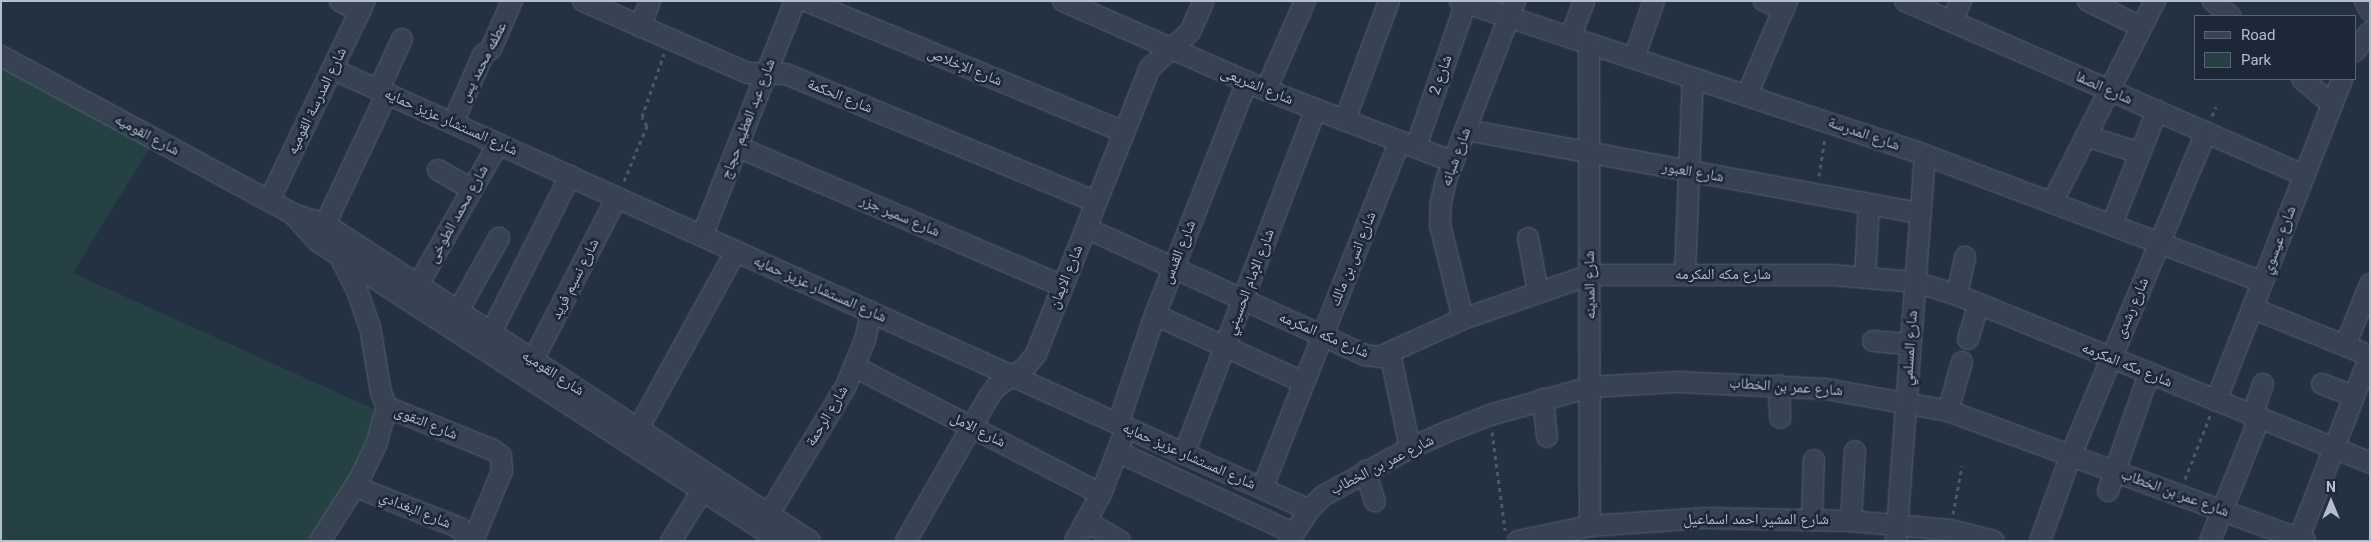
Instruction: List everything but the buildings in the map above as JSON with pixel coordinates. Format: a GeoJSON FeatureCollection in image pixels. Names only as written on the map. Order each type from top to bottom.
{"type":"FeatureCollection","features":[{"type":"Feature","properties":{"kind":"street"},"geometry":{"type":"LineString","coordinates":[[340,1],[363,7]]}},
{"type":"Feature","properties":{"kind":"street","name":"عطفه محمد يس"},"geometry":{"type":"LineString","coordinates":[[453,123],[482,55],[491,49],[512,1]]}},
{"type":"Feature","properties":{"kind":"street","name":"شارع الحكمة"},"geometry":{"type":"LineString","coordinates":[[583,1],[668,40],[748,73],[786,74],[1096,202]]}},
{"type":"Feature","properties":{"kind":"street"},"geometry":{"type":"LineString","coordinates":[[640,27],[650,1]]}},
{"type":"Feature","properties":{"kind":"street","name":"شارع عبد العظيم حجاج"},"geometry":{"type":"LineString","coordinates":[[702,236],[795,1]]}},
{"type":"Feature","properties":{"kind":"street","name":"شارع الإخلاص"},"geometry":{"type":"LineString","coordinates":[[806,1],[1124,132]]}},
{"type":"Feature","properties":{"kind":"street","name":"شارع الشريعى"},"geometry":{"type":"LineString","coordinates":[[1063,1],[1096,8],[1170,50],[1316,110],[1454,162]]}},
{"type":"Feature","properties":{"kind":"street","name":"شارع الايمان"},"geometry":{"type":"LineString","coordinates":[[906,541],[997,386],[1015,376],[1036,354],[1150,68],[1190,32],[1204,1]]}},
{"type":"Feature","properties":{"kind":"street"},"geometry":{"type":"LineString","coordinates":[[1266,90],[1305,1]]}},
{"type":"Feature","properties":{"kind":"street"},"geometry":{"type":"LineString","coordinates":[[1345,120],[1390,1]]}},
{"type":"Feature","properties":{"kind":"street"},"geometry":{"type":"LineString","coordinates":[[1580,41],[1584,1]]}},
{"type":"Feature","properties":{"kind":"street"},"geometry":{"type":"LineString","coordinates":[[1634,58],[1654,1]]}},
{"type":"Feature","properties":{"kind":"street"},"geometry":{"type":"LineString","coordinates":[[1746,95],[1786,5],[1764,1]]}},
{"type":"Feature","properties":{"kind":"street","name":"شارع الصفا"},"geometry":{"type":"LineString","coordinates":[[1905,1],[2304,175]]}},
{"type":"Feature","properties":{"kind":"street"},"geometry":{"type":"LineString","coordinates":[[1952,22],[1961,1]]}},
{"type":"Feature","properties":{"kind":"street"},"geometry":{"type":"LineString","coordinates":[[2088,1],[2141,28]]}},
{"type":"Feature","properties":{"kind":"street"},"geometry":{"type":"LineString","coordinates":[[2053,201],[2154,1]]}},
{"type":"Feature","properties":{"kind":"street"},"geometry":{"type":"LineString","coordinates":[[2213,1],[2229,15]]}},
{"type":"Feature","properties":{"kind":"street"},"geometry":{"type":"LineString","coordinates":[[2365,1],[2370,11]]}},
{"type":"Feature","properties":{"kind":"street","name":"شارع المدرسة"},"geometry":{"type":"LineString","coordinates":[[1463,2],[1512,10],[1580,41],[1925,155],[2053,201],[2262,282]]}},
{"type":"Feature","properties":{"kind":"street","name":"شارع 2"},"geometry":{"type":"LineString","coordinates":[[1408,144],[1463,2]]}},
{"type":"Feature","properties":{"kind":"street","name":"شارع المدرسة القوميه"},"geometry":{"type":"LineString","coordinates":[[269,201],[363,7]]}},
{"type":"Feature","properties":{"kind":"street","name":"شارع شبانه"},"geometry":{"type":"LineString","coordinates":[[1463,319],[1440,225],[1443,191],[1512,10]]}},
{"type":"Feature","properties":{"kind":"street"},"geometry":{"type":"LineString","coordinates":[[2356,50],[2370,32]]}},
{"type":"Feature","properties":{"kind":"street"},"geometry":{"type":"LineString","coordinates":[[321,233],[383,91],[402,39]]}},
{"type":"Feature","properties":{"kind":"street","name":"شارع المدينه"},"geometry":{"type":"LineString","coordinates":[[1580,41],[1589,154],[1590,526]]}},
{"type":"Feature","properties":{"kind":"street","name":"شارع القوميه"},"geometry":{"type":"LineString","coordinates":[[1,56],[269,201],[321,233],[418,285],[638,429],[780,541]]}},
{"type":"Feature","properties":{"kind":"street","name":"شارع المستشار عزيز حمايه"},"geometry":{"type":"LineString","coordinates":[[332,69],[1308,510]]}},
{"type":"Feature","properties":{"kind":"street"},"geometry":{"type":"LineString","coordinates":[[1684,274],[1693,78]]}},
{"type":"Feature","properties":{"kind":"street"},"geometry":{"type":"LineString","coordinates":[[2303,80],[2332,104]]}},
{"type":"Feature","properties":{"kind":"street","name":"شارع عيسوي"},"geometry":{"type":"LineString","coordinates":[[2216,401],[2342,80]]}},
{"type":"Feature","properties":{"kind":"street","name":"شارع القدس"},"geometry":{"type":"LineString","coordinates":[[1075,541],[1101,494],[1118,452],[1122,426],[1155,315],[1247,82]]}},
{"type":"Feature","properties":{"kind":"street","name":"شارع الإمام الحسيني"},"geometry":{"type":"LineString","coordinates":[[1184,454],[1316,110]]}},
{"type":"Feature","properties":{"kind":"street"},"geometry":{"type":"LineString","coordinates":[[2112,224],[2157,111]]}},
{"type":"Feature","properties":{"kind":"street","name":"شارع العبور"},"geometry":{"type":"LineString","coordinates":[[1466,130],[1920,213]]}},
{"type":"Feature","properties":{"kind":"street","name":"شارع رشدى"},"geometry":{"type":"LineString","coordinates":[[2040,541],[2072,455],[2206,132]]}},
{"type":"Feature","properties":{"kind":"street"},"geometry":{"type":"LineString","coordinates":[[2086,136],[2140,153]]}},
{"type":"Feature","properties":{"kind":"street","name":"شارع محمد الطوخى"},"geometry":{"type":"LineString","coordinates":[[418,285],[498,144]]}},
{"type":"Feature","properties":{"kind":"street","name":"شارع انس بن مالك"},"geometry":{"type":"LineString","coordinates":[[1262,489],[1322,335],[1408,144]]}},
{"type":"Feature","properties":{"kind":"street","name":"شارع سمير جزر"},"geometry":{"type":"LineString","coordinates":[[738,147],[1063,286]]}},
{"type":"Feature","properties":{"kind":"street","name":"شارع المسلمي"},"geometry":{"type":"LineString","coordinates":[[1897,533],[1925,155]]}},
{"type":"Feature","properties":{"kind":"street"},"geometry":{"type":"LineString","coordinates":[[438,170],[472,190]]}},
{"type":"Feature","properties":{"kind":"street"},"geometry":{"type":"LineString","coordinates":[[491,333],[570,176]]}},
{"type":"Feature","properties":{"kind":"street","name":"شارع نسيم فريد"},"geometry":{"type":"LineString","coordinates":[[533,360],[617,198]]}},
{"type":"Feature","properties":{"kind":"street"},"geometry":{"type":"LineString","coordinates":[[1865,276],[1869,204]]}},
{"type":"Feature","properties":{"kind":"street","name":"شارع مكه المكرمه"},"geometry":{"type":"LineString","coordinates":[[1086,228],[1372,357],[1390,354],[1463,319],[1590,275],[1865,276],[1915,282],[1957,295],[2370,463]]}},
{"type":"Feature","properties":{"kind":"street","name":"شارع القوميه"},"geometry":{"type":"LineString","coordinates":[[321,233],[339,255],[707,483],[769,514],[810,541]]}},
{"type":"Feature","properties":{"kind":"street"},"geometry":{"type":"LineString","coordinates":[[458,311],[499,238]]}},
{"type":"Feature","properties":{"kind":"street"},"geometry":{"type":"LineString","coordinates":[[1528,238],[1538,292]]}},
{"type":"Feature","properties":{"kind":"street"},"geometry":{"type":"LineString","coordinates":[[638,429],[736,251]]}},
{"type":"Feature","properties":{"kind":"street","name":"شارع التقوى"},"geometry":{"type":"LineString","coordinates":[[339,255],[364,308],[375,346],[381,393],[387,407],[493,450],[501,456],[502,471],[473,541]]}},
{"type":"Feature","properties":{"kind":"street"},"geometry":{"type":"LineString","coordinates":[[1957,295],[1965,257]]}},
{"type":"Feature","properties":{"kind":"street"},"geometry":{"type":"LineString","coordinates":[[2345,346],[2370,284]]}},
{"type":"Feature","properties":{"kind":"street"},"geometry":{"type":"LineString","coordinates":[[1968,339],[1979,304]]}},
{"type":"Feature","properties":{"kind":"street"},"geometry":{"type":"LineString","coordinates":[[2252,308],[2370,356],[2301,540]]}},
{"type":"Feature","properties":{"kind":"street","name":"شارع الرحمة"},"geometry":{"type":"LineString","coordinates":[[769,514],[855,367],[871,312]]}},
{"type":"Feature","properties":{"kind":"street"},"geometry":{"type":"LineString","coordinates":[[1155,315],[1303,382]]}},
{"type":"Feature","properties":{"kind":"street"},"geometry":{"type":"LineString","coordinates":[[1873,341],[1910,344]]}},
{"type":"Feature","properties":{"kind":"street"},"geometry":{"type":"LineString","coordinates":[[1390,354],[1410,448]]}},
{"type":"Feature","properties":{"kind":"street"},"geometry":{"type":"LineString","coordinates":[[1948,410],[1962,362]]}},
{"type":"Feature","properties":{"kind":"street","name":"شارع الامل"},"geometry":{"type":"LineString","coordinates":[[855,367],[1101,494]]}},
{"type":"Feature","properties":{"kind":"street"},"geometry":{"type":"LineString","coordinates":[[2108,491],[2149,374]]}},
{"type":"Feature","properties":{"kind":"street","name":"شارع عمر بن الخطاب"},"geometry":{"type":"LineString","coordinates":[[1291,537],[1308,510],[1323,496],[1365,471],[1410,448],[1490,415],[1590,387],[1678,382],[1779,385],[1906,401],[1948,410],[2301,540]]}},
{"type":"Feature","properties":{"kind":"street"},"geometry":{"type":"LineString","coordinates":[[2210,541],[2255,417],[2263,384]]}},
{"type":"Feature","properties":{"kind":"street"},"geometry":{"type":"LineString","coordinates":[[2322,384],[2354,396]]}},
{"type":"Feature","properties":{"kind":"street"},"geometry":{"type":"LineString","coordinates":[[1779,385],[1780,418]]}},
{"type":"Feature","properties":{"kind":"street"},"geometry":{"type":"LineString","coordinates":[[1543,399],[1547,438]]}},
{"type":"Feature","properties":{"kind":"street"},"geometry":{"type":"LineString","coordinates":[[320,541],[356,486],[376,445],[387,407]]}},
{"type":"Feature","properties":{"kind":"street"},"geometry":{"type":"LineString","coordinates":[[1851,521],[1855,451]]}},
{"type":"Feature","properties":{"kind":"street"},"geometry":{"type":"LineString","coordinates":[[1118,452],[1291,537]]}},
{"type":"Feature","properties":{"kind":"street"},"geometry":{"type":"LineString","coordinates":[[1812,520],[1814,460]]}},
{"type":"Feature","properties":{"kind":"street"},"geometry":{"type":"LineString","coordinates":[[1365,471],[1375,500]]}},
{"type":"Feature","properties":{"kind":"street"},"geometry":{"type":"LineString","coordinates":[[671,541],[707,483]]}},
{"type":"Feature","properties":{"kind":"street","name":"شارع البغدادي"},"geometry":{"type":"LineString","coordinates":[[356,486],[460,528],[468,541]]}},
{"type":"Feature","properties":{"kind":"street","name":"شارع المشير احمد اسماعيل"},"geometry":{"type":"LineString","coordinates":[[1518,541],[1590,526],[1703,518],[1851,521],[1897,533],[1950,530],[1994,541]]}},
{"type":"Feature","properties":{"kind":"street"},"geometry":{"type":"LineString","coordinates":[[1087,522],[1120,541]]}},
{"type":"Feature","properties":{"kind":"path"},"geometry":{"type":"LineString","coordinates":[[617,198],[647,126],[642,117],[668,40]]}},
{"type":"Feature","properties":{"kind":"path"},"geometry":{"type":"LineString","coordinates":[[1816,194],[1828,122]]}},
{"type":"Feature","properties":{"kind":"path"},"geometry":{"type":"LineString","coordinates":[[2179,494],[2216,401]]}},
{"type":"Feature","properties":{"kind":"path"},"geometry":{"type":"LineString","coordinates":[[1490,415],[1506,541]]}},
{"type":"Feature","properties":{"kind":"path"},"geometry":{"type":"LineString","coordinates":[[1950,530],[1962,466]]}},
{"type":"Feature","properties":{"kind":"green space"},"geometry":{"type":"Polygon","coordinates":[[[1,67],[150,147],[73,273],[378,411],[345,490],[307,541],[1,541],[1,67]]]}}]}
